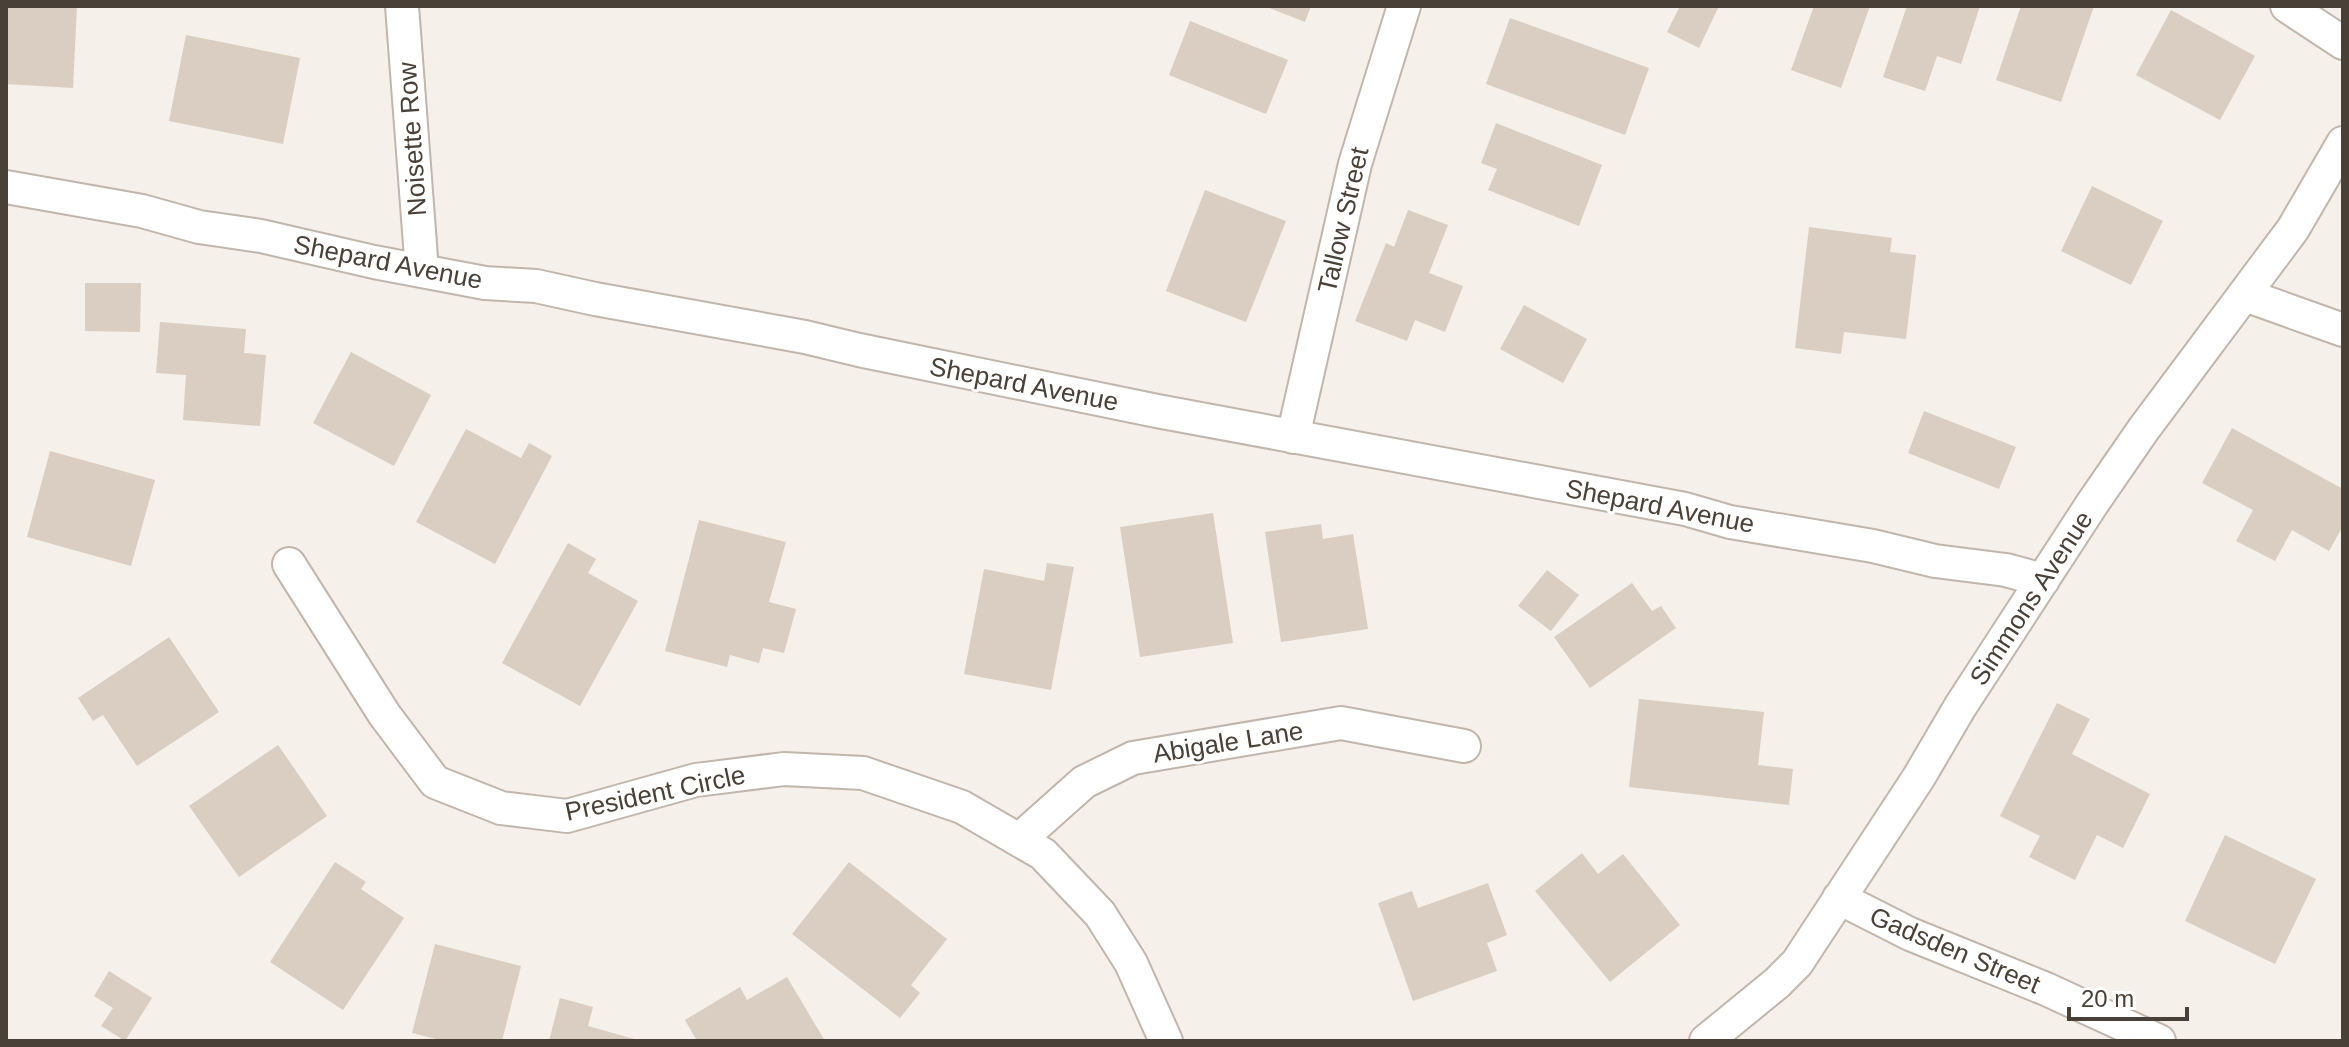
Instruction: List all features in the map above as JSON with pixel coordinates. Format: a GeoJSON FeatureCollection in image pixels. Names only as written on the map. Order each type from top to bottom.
{"type":"FeatureCollection","features":[{"type":"Feature","properties":{"kind":"street","name":"Noisette Row"},"geometry":{"type":"LineString","coordinates":[[402,6],[422,271]]}},
{"type":"Feature","properties":{"kind":"street","name":"Tallow Street"},"geometry":{"type":"LineString","coordinates":[[1293,437],[1355,164],[1404,6]]}},
{"type":"Feature","properties":{"kind":"street"},"geometry":{"type":"LineString","coordinates":[[2287,6],[2343,43]]}},
{"type":"Feature","properties":{"kind":"street","name":"Simmons Avenue"},"geometry":{"type":"LineString","coordinates":[[1706,1041],[1797,963],[2043,580],[2143,430],[2293,229],[2343,143]]}},
{"type":"Feature","properties":{"kind":"street","name":"Shepard Avenue"},"geometry":{"type":"LineString","coordinates":[[6,187],[142,211],[199,227],[261,236],[485,283],[536,286],[805,337],[1016,383],[1685,509],[1730,522],[1873,546],[1935,561],[2006,570],[2043,580]]}},
{"type":"Feature","properties":{"kind":"street"},"geometry":{"type":"LineString","coordinates":[[2245,295],[2343,330]]}},
{"type":"Feature","properties":{"kind":"street","name":"President Circle"},"geometry":{"type":"LineString","coordinates":[[289,564],[384,714],[435,782],[501,808],[567,816],[696,780],[784,769],[863,773],[962,807],[1043,854],[1100,914],[1131,963],[1166,1041]]}},
{"type":"Feature","properties":{"kind":"street","name":"Abigale Lane"},"geometry":{"type":"LineString","coordinates":[[1019,840],[1084,782],[1133,758],[1341,723],[1464,746]]}},
{"type":"Feature","properties":{"kind":"street","name":"Gadsden Street"},"geometry":{"type":"LineString","coordinates":[[1839,898],[1910,934],[2046,989],[2159,1041]]}},
{"type":"Feature","properties":{"kind":"building"},"geometry":{"type":"Polygon","coordinates":[[[6,6],[77,6],[73,88],[6,84],[6,6]]]}},
{"type":"Feature","properties":{"kind":"building"},"geometry":{"type":"Polygon","coordinates":[[[1264,6],[1311,6],[1305,22],[1264,6]]]}},
{"type":"Feature","properties":{"kind":"building"},"geometry":{"type":"Polygon","coordinates":[[[1680,6],[1719,6],[1699,48],[1667,32],[1680,6]]]}},
{"type":"Feature","properties":{"kind":"building"},"geometry":{"type":"Polygon","coordinates":[[[1814,6],[1870,6],[1841,88],[1791,70],[1814,6]]]}},
{"type":"Feature","properties":{"kind":"building"},"geometry":{"type":"Polygon","coordinates":[[[1907,6],[1980,6],[1961,64],[1937,56],[1925,91],[1883,77],[1907,6]]]}},
{"type":"Feature","properties":{"kind":"building"},"geometry":{"type":"Polygon","coordinates":[[[2021,6],[2094,6],[2061,102],[1996,80],[2021,6]]]}},
{"type":"Feature","properties":{"kind":"building"},"geometry":{"type":"Polygon","coordinates":[[[2171,10],[2255,56],[2220,120],[2136,75],[2171,10]]]}},
{"type":"Feature","properties":{"kind":"building"},"geometry":{"type":"Polygon","coordinates":[[[1510,18],[1649,68],[1625,135],[1486,84],[1510,18]]]}},
{"type":"Feature","properties":{"kind":"building"},"geometry":{"type":"Polygon","coordinates":[[[1190,21],[1288,60],[1266,114],[1169,75],[1190,21]]]}},
{"type":"Feature","properties":{"kind":"building"},"geometry":{"type":"Polygon","coordinates":[[[186,35],[300,58],[283,144],[169,121],[186,35]]]}},
{"type":"Feature","properties":{"kind":"building"},"geometry":{"type":"Polygon","coordinates":[[[1496,123],[1602,165],[1579,226],[1488,190],[1497,169],[1481,163],[1496,123]]]}},
{"type":"Feature","properties":{"kind":"building"},"geometry":{"type":"Polygon","coordinates":[[[2092,186],[2163,221],[2131,285],[2061,251],[2092,186]]]}},
{"type":"Feature","properties":{"kind":"building"},"geometry":{"type":"Polygon","coordinates":[[[1205,190],[1286,221],[1246,322],[1166,291],[1205,190]]]}},
{"type":"Feature","properties":{"kind":"building"},"geometry":{"type":"Polygon","coordinates":[[[1408,210],[1448,225],[1429,273],[1463,286],[1445,332],[1415,320],[1407,341],[1355,321],[1386,243],[1394,247],[1408,210]]]}},
{"type":"Feature","properties":{"kind":"building"},"geometry":{"type":"Polygon","coordinates":[[[1809,227],[1892,238],[1890,252],[1916,255],[1906,339],[1844,332],[1841,354],[1795,348],[1809,227]]]}},
{"type":"Feature","properties":{"kind":"building"},"geometry":{"type":"Polygon","coordinates":[[[85,283],[141,283],[140,332],[85,331],[85,283]]]}},
{"type":"Feature","properties":{"kind":"building"},"geometry":{"type":"Polygon","coordinates":[[[1524,305],[1587,339],[1563,383],[1500,349],[1524,305]]]}},
{"type":"Feature","properties":{"kind":"building"},"geometry":{"type":"Polygon","coordinates":[[[160,322],[246,329],[244,353],[266,355],[260,426],[183,420],[186,375],[156,373],[160,322]]]}},
{"type":"Feature","properties":{"kind":"building"},"geometry":{"type":"Polygon","coordinates":[[[351,352],[431,395],[394,466],[313,423],[351,352]]]}},
{"type":"Feature","properties":{"kind":"building"},"geometry":{"type":"Polygon","coordinates":[[[1924,411],[2016,447],[1999,489],[1908,453],[1924,411]]]}},
{"type":"Feature","properties":{"kind":"building"},"geometry":{"type":"Polygon","coordinates":[[[2232,428],[2343,489],[2343,526],[2329,551],[2292,530],[2275,561],[2236,541],[2253,510],[2202,483],[2232,428]]]}},
{"type":"Feature","properties":{"kind":"building"},"geometry":{"type":"Polygon","coordinates":[[[466,429],[521,458],[529,443],[552,456],[495,564],[416,522],[466,429]]]}},
{"type":"Feature","properties":{"kind":"building"},"geometry":{"type":"Polygon","coordinates":[[[50,451],[155,480],[131,566],[27,537],[50,451]]]}},
{"type":"Feature","properties":{"kind":"building"},"geometry":{"type":"Polygon","coordinates":[[[1213,513],[1233,643],[1140,657],[1120,527],[1213,513]]]}},
{"type":"Feature","properties":{"kind":"building"},"geometry":{"type":"Polygon","coordinates":[[[699,520],[786,542],[769,602],[796,609],[784,653],[763,648],[759,663],[730,655],[727,667],[665,651],[699,520]]]}},
{"type":"Feature","properties":{"kind":"building"},"geometry":{"type":"Polygon","coordinates":[[[1321,524],[1323,539],[1353,534],[1368,629],[1281,642],[1265,532],[1321,524]]]}},
{"type":"Feature","properties":{"kind":"building"},"geometry":{"type":"Polygon","coordinates":[[[568,543],[596,559],[588,573],[638,601],[580,706],[502,663],[568,543]]]}},
{"type":"Feature","properties":{"kind":"building"},"geometry":{"type":"Polygon","coordinates":[[[1047,563],[1074,567],[1051,690],[964,674],[984,569],[1044,581],[1047,563]]]}},
{"type":"Feature","properties":{"kind":"building"},"geometry":{"type":"Polygon","coordinates":[[[1547,570],[1579,595],[1551,631],[1518,606],[1547,570]]]}},
{"type":"Feature","properties":{"kind":"building"},"geometry":{"type":"Polygon","coordinates":[[[1632,583],[1652,611],[1661,606],[1676,628],[1590,688],[1554,637],[1632,583]]]}},
{"type":"Feature","properties":{"kind":"building"},"geometry":{"type":"Polygon","coordinates":[[[169,637],[219,712],[137,766],[103,715],[93,721],[78,698],[169,637]]]}},
{"type":"Feature","properties":{"kind":"building"},"geometry":{"type":"Polygon","coordinates":[[[1639,699],[1764,712],[1758,765],[1793,769],[1789,805],[1629,787],[1639,699]]]}},
{"type":"Feature","properties":{"kind":"building"},"geometry":{"type":"Polygon","coordinates":[[[2057,703],[2090,719],[2072,754],[2150,794],[2123,848],[2097,835],[2075,880],[2029,857],[2040,836],[2000,816],[2057,703]]]}},
{"type":"Feature","properties":{"kind":"building"},"geometry":{"type":"Polygon","coordinates":[[[278,745],[327,816],[239,877],[189,806],[278,745]]]}},
{"type":"Feature","properties":{"kind":"building"},"geometry":{"type":"Polygon","coordinates":[[[2225,835],[2316,879],[2275,964],[2185,921],[2225,835]]]}},
{"type":"Feature","properties":{"kind":"building"},"geometry":{"type":"Polygon","coordinates":[[[1582,853],[1598,874],[1623,854],[1680,925],[1610,982],[1535,891],[1582,853]]]}},
{"type":"Feature","properties":{"kind":"building"},"geometry":{"type":"Polygon","coordinates":[[[335,862],[366,882],[361,889],[404,918],[343,1010],[270,962],[335,862]]]}},
{"type":"Feature","properties":{"kind":"building"},"geometry":{"type":"Polygon","coordinates":[[[849,862],[947,939],[911,985],[920,993],[900,1018],[792,934],[849,862]]]}},
{"type":"Feature","properties":{"kind":"building"},"geometry":{"type":"Polygon","coordinates":[[[1488,883],[1507,935],[1487,943],[1497,971],[1413,1001],[1378,903],[1412,891],[1418,908],[1488,883]]]}},
{"type":"Feature","properties":{"kind":"building"},"geometry":{"type":"Polygon","coordinates":[[[435,944],[521,966],[502,1041],[444,1041],[412,1033],[435,944]]]}},
{"type":"Feature","properties":{"kind":"building"},"geometry":{"type":"Polygon","coordinates":[[[109,971],[152,998],[125,1041],[101,1026],[113,1008],[94,996],[109,971]]]}},
{"type":"Feature","properties":{"kind":"building"},"geometry":{"type":"Polygon","coordinates":[[[787,977],[825,1041],[697,1041],[685,1020],[740,987],[747,1000],[787,977]]]}},
{"type":"Feature","properties":{"kind":"building"},"geometry":{"type":"Polygon","coordinates":[[[560,998],[593,1007],[588,1026],[641,1041],[549,1041],[560,998]]]}}]}
